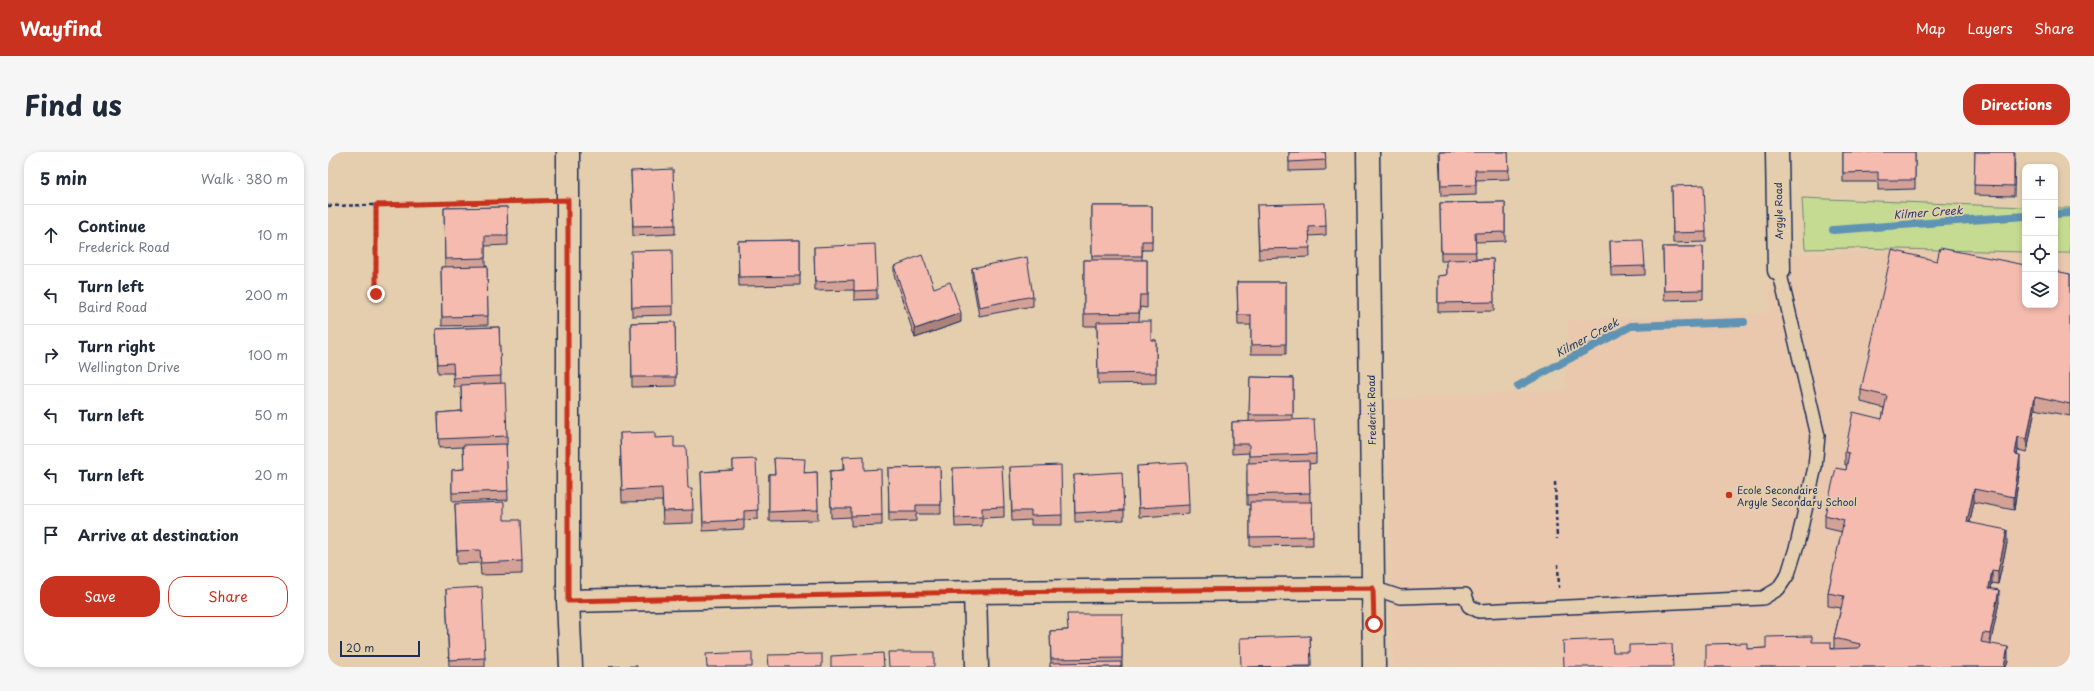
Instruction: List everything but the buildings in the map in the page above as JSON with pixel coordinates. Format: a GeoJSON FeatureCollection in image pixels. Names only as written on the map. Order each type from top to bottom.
{"type":"FeatureCollection","features":[{"type":"Feature","properties":{"kind":"street"},"geometry":{"type":"LineString","coordinates":[[568,152],[568,601],[571,667]]}},
{"type":"Feature","properties":{"kind":"street","name":"Frederick Road"},"geometry":{"type":"LineString","coordinates":[[1368,152],[1374,667]]}},
{"type":"Feature","properties":{"kind":"street","name":"Argyle Road"},"geometry":{"type":"LineString","coordinates":[[1777,152],[1779,270]]}},
{"type":"Feature","properties":{"kind":"street"},"geometry":{"type":"LineString","coordinates":[[568,601],[976,592],[1373,588]]}},
{"type":"Feature","properties":{"kind":"street"},"geometry":{"type":"LineString","coordinates":[[976,592],[977,667]]}},
{"type":"Feature","properties":{"kind":"lane"},"geometry":{"type":"LineString","coordinates":[[1373,588],[1400,597],[1465,595],[1469,606],[1479,611],[1763,598],[1778,589],[1788,574],[1797,545],[1815,467],[1818,436],[1779,270]]}},
{"type":"Feature","properties":{"kind":"path"},"geometry":{"type":"LineString","coordinates":[[328,206],[568,200]]}},
{"type":"Feature","properties":{"kind":"path"},"geometry":{"type":"LineString","coordinates":[[376,205],[376,294]]}},
{"type":"Feature","properties":{"kind":"path"},"geometry":{"type":"LineString","coordinates":[[1555,482],[1557,539]]}},
{"type":"Feature","properties":{"kind":"path"},"geometry":{"type":"LineString","coordinates":[[1558,564],[1559,591]]}},
{"type":"Feature","properties":{"kind":"shaded area","name":"Ecole Secondaire Argyle Secondary School"},"geometry":{"type":"Polygon","coordinates":[[[2058,244],[2070,244],[2070,667],[1393,667],[1387,399],[1565,390],[1568,320],[1770,313],[1770,256],[2022,246],[2022,308],[2058,308],[2058,244]]]}},
{"type":"Feature","properties":{"kind":"green space"},"geometry":{"type":"Polygon","coordinates":[[[1802,198],[2022,207],[2022,252],[1853,248],[1805,249],[1802,198]]]}},
{"type":"Feature","properties":{"kind":"green space"},"geometry":{"type":"Polygon","coordinates":[[[2058,208],[2070,208],[2070,253],[2058,253],[2058,208]]]}},
{"type":"Feature","properties":{"kind":"waterway","name":"Kilmer Creek"},"geometry":{"type":"LineString","coordinates":[[2058,214],[2070,213]]}},
{"type":"Feature","properties":{"kind":"waterway","name":"Kilmer Creek"},"geometry":{"type":"LineString","coordinates":[[1833,230],[2022,216]]}},
{"type":"Feature","properties":{"kind":"waterway","name":"Kilmer Creek"},"geometry":{"type":"LineString","coordinates":[[1518,386],[1631,326],[1744,322]]}},
{"type":"Feature","properties":{"kind":"place","name":"Ecole Secondaire Argyle Secondary School"},"geometry":{"type":"Point","coordinates":[1729,495]}},
{"type":"Feature","properties":{"kind":"route"},"geometry":{"type":"LineString","coordinates":[[376,294],[376,205],[568,200],[568,601],[976,592],[1373,588],[1374,624]]}}]}
